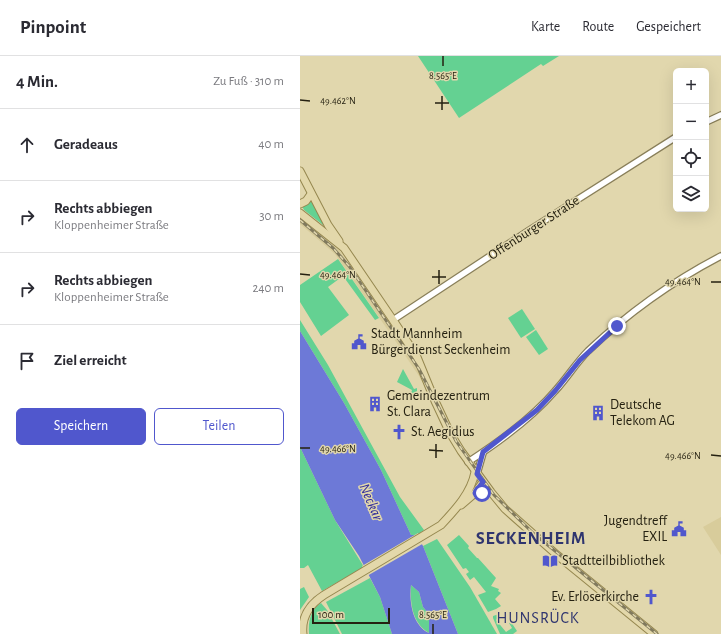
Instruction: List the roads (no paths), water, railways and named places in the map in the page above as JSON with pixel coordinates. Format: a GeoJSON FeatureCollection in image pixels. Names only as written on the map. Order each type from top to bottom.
{"type":"FeatureCollection","features":[{"type":"Feature","properties":{"kind":"main road"},"geometry":{"type":"LineString","coordinates":[[300,171],[328,225],[394,320],[417,357],[430,391],[447,428],[468,462],[484,484],[505,509],[562,559],[654,634]]}},
{"type":"Feature","properties":{"kind":"main road"},"geometry":{"type":"LineString","coordinates":[[300,204],[306,201],[311,194]]}},
{"type":"Feature","properties":{"kind":"main road"},"geometry":{"type":"LineString","coordinates":[[300,213],[344,248]]}},
{"type":"Feature","properties":{"kind":"main road"},"geometry":{"type":"LineString","coordinates":[[456,509],[470,489],[476,473]]}},
{"type":"Feature","properties":{"kind":"main road"},"geometry":{"type":"LineString","coordinates":[[303,634],[303,623],[307,611],[312,604],[324,595],[438,528],[456,509],[484,484]]}},
{"type":"Feature","properties":{"kind":"main road"},"geometry":{"type":"LineString","coordinates":[[475,493],[491,492]]}},
{"type":"Feature","properties":{"kind":"street"},"geometry":{"type":"LineString","coordinates":[[709,121],[721,115]]}},
{"type":"Feature","properties":{"kind":"street","name":"Offenburger Straße"},"geometry":{"type":"LineString","coordinates":[[394,320],[535,227],[673,139]]}},
{"type":"Feature","properties":{"kind":"street"},"geometry":{"type":"LineString","coordinates":[[468,462],[537,410],[584,356],[617,326],[668,286],[692,270],[719,256]]}},
{"type":"Feature","properties":{"kind":"street"},"geometry":{"type":"LineString","coordinates":[[476,473],[483,452]]}},
{"type":"Feature","properties":{"kind":"water","name":"Neckar"},"geometry":{"type":"Polygon","coordinates":[[[300,331],[344,403],[381,470],[411,535],[417,535],[423,546],[458,634],[392,634],[380,597],[359,556],[335,520],[300,447],[300,331]],[[411,585],[411,605],[415,619],[423,629],[429,633],[429,614],[423,607],[419,592],[411,585]]]}},
{"type":"Feature","properties":{"kind":"railway"},"geometry":{"type":"LineString","coordinates":[[300,220],[333,248],[349,266],[419,369],[456,441],[494,495],[533,533],[657,634]]}},
{"type":"Feature","properties":{"kind":"place","name":"Stadt Mannheim Bürgerdienst Seckenheim"},"geometry":{"type":"Point","coordinates":[359,342]}},
{"type":"Feature","properties":{"kind":"place","name":"Gemeindezentrum St. Clara"},"geometry":{"type":"Point","coordinates":[375,404]}},
{"type":"Feature","properties":{"kind":"place","name":"Deutsche Telekom AG"},"geometry":{"type":"Point","coordinates":[598,413]}},
{"type":"Feature","properties":{"kind":"place","name":"St. Aegidius"},"geometry":{"type":"Point","coordinates":[399,432]}},
{"type":"Feature","properties":{"kind":"place","name":"Jugendtreff EXIL"},"geometry":{"type":"Point","coordinates":[679,529]}},
{"type":"Feature","properties":{"kind":"place","name":"Stadtteilbibliothek"},"geometry":{"type":"Point","coordinates":[550,561]}},
{"type":"Feature","properties":{"kind":"place","name":"Ev. Erlöserkirche"},"geometry":{"type":"Point","coordinates":[651,597]}},
{"type":"Feature","properties":{"kind":"district","name":"SECKENHEIM"},"geometry":{"type":"Point","coordinates":[531,539]}},
{"type":"Feature","properties":{"kind":"district","name":"HUNSRÜCK"},"geometry":{"type":"Point","coordinates":[538,618]}}]}
